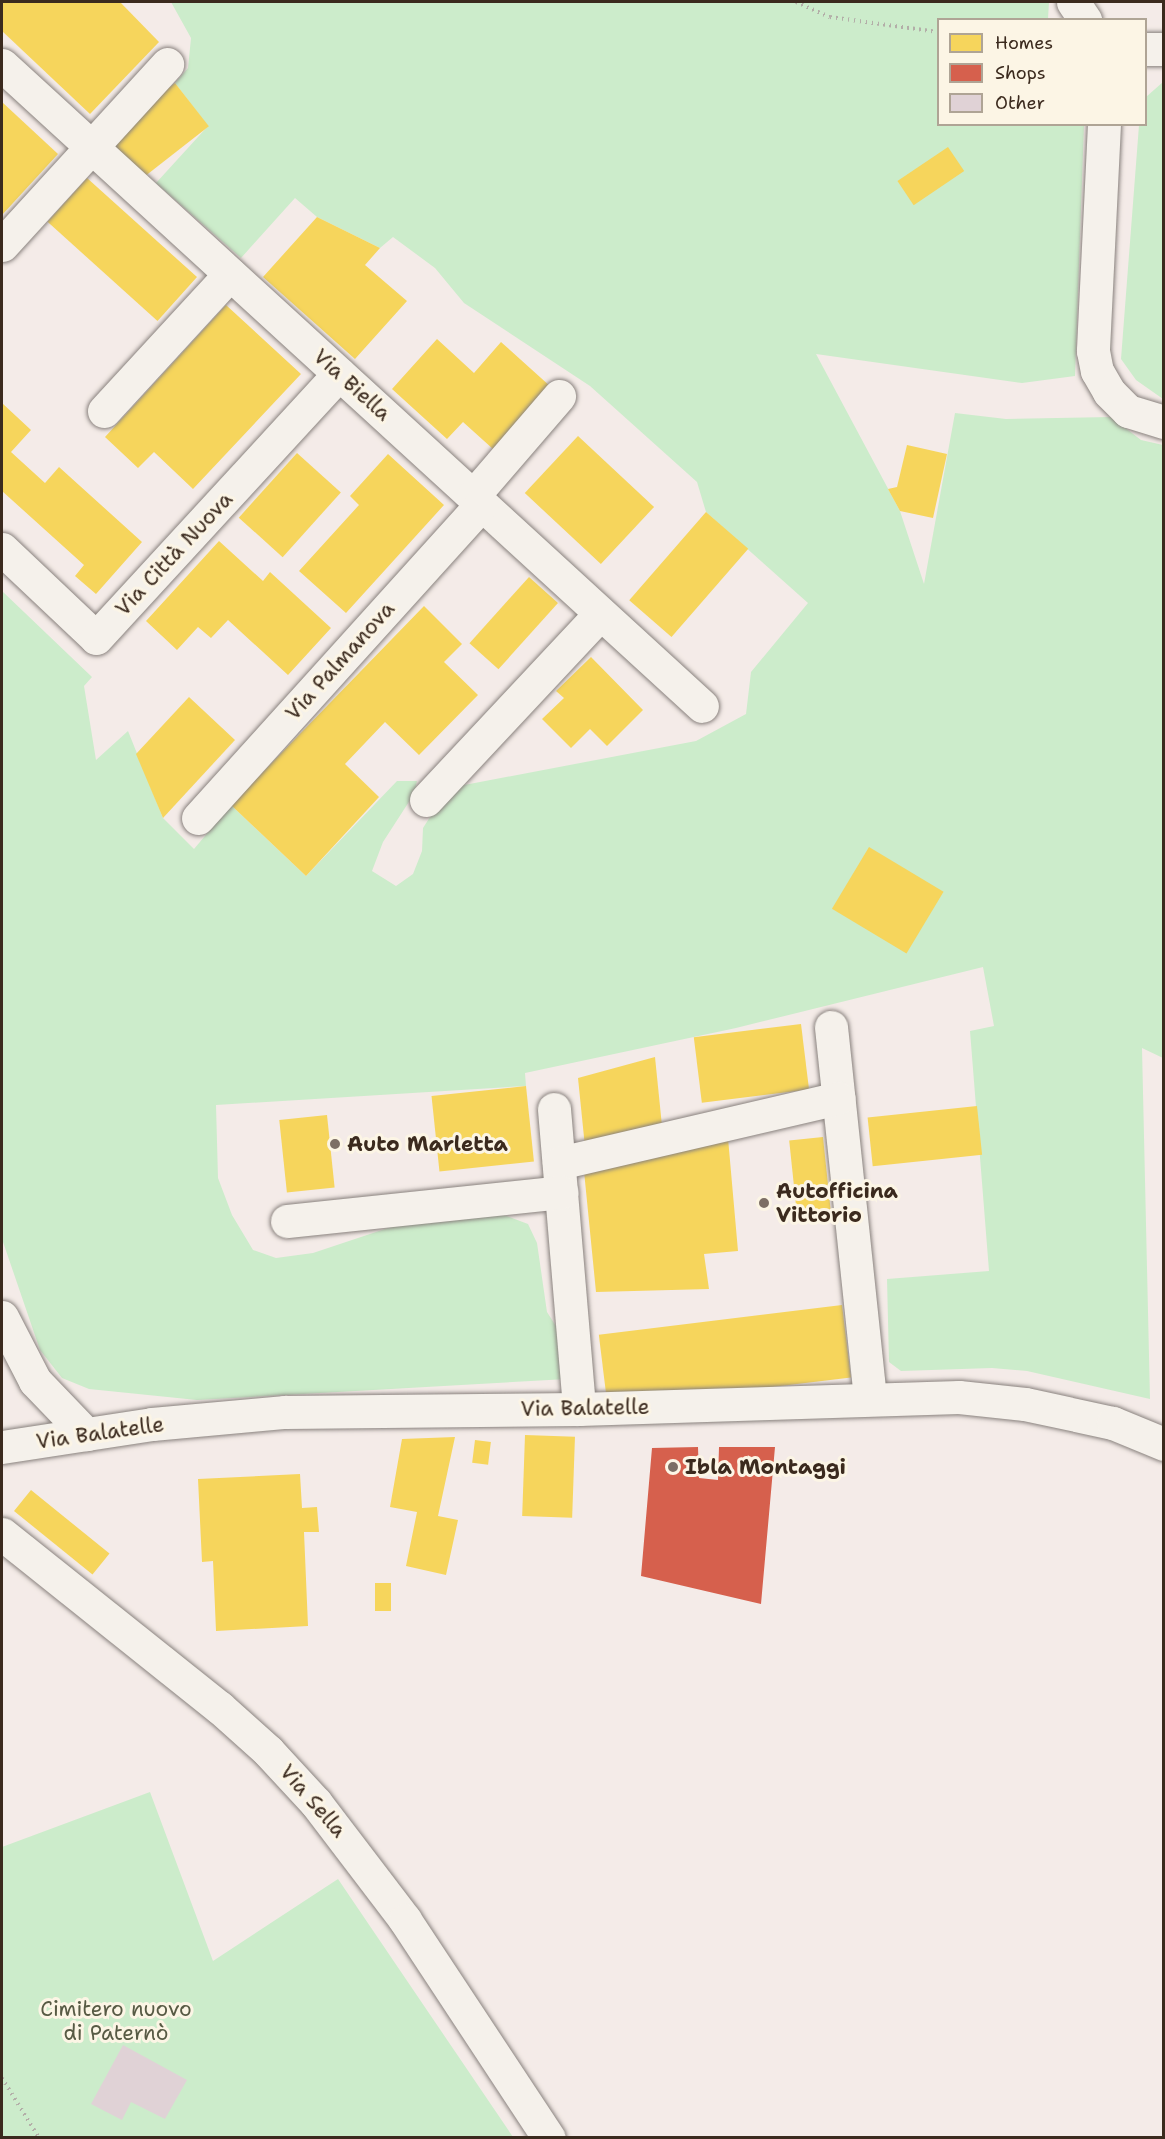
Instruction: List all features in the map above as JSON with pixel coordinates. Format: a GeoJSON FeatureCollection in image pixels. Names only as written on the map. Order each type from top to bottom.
{"type":"FeatureCollection","features":[{"type":"Feature","properties":{"kind":"street"},"geometry":{"type":"LineString","coordinates":[[1074,2],[1084,18]]}},
{"type":"Feature","properties":{"kind":"street"},"geometry":{"type":"LineString","coordinates":[[1147,49],[1164,50]]}},
{"type":"Feature","properties":{"kind":"street"},"geometry":{"type":"LineString","coordinates":[[2,245],[167,64]]}},
{"type":"Feature","properties":{"kind":"street","name":"Via Biella"},"geometry":{"type":"LineString","coordinates":[[2,65],[702,706]]}},
{"type":"Feature","properties":{"kind":"street"},"geometry":{"type":"LineString","coordinates":[[1104,126],[1093,351],[1097,371],[1109,392],[1128,411],[1164,422]]}},
{"type":"Feature","properties":{"kind":"street"},"geometry":{"type":"LineString","coordinates":[[104,411],[230,274]]}},
{"type":"Feature","properties":{"kind":"street","name":"Via Città Nuova"},"geometry":{"type":"LineString","coordinates":[[2,549],[96,638],[339,374]]}},
{"type":"Feature","properties":{"kind":"street","name":"Via Palmanova"},"geometry":{"type":"LineString","coordinates":[[198,818],[477,500],[559,396]]}},
{"type":"Feature","properties":{"kind":"street"},"geometry":{"type":"LineString","coordinates":[[426,800],[600,614]]}},
{"type":"Feature","properties":{"kind":"street"},"geometry":{"type":"LineString","coordinates":[[831,1027],[870,1399]]}},
{"type":"Feature","properties":{"kind":"street"},"geometry":{"type":"LineString","coordinates":[[287,1221],[560,1178],[839,1098]]}},
{"type":"Feature","properties":{"kind":"street"},"geometry":{"type":"LineString","coordinates":[[554,1109],[579,1409]]}},
{"type":"Feature","properties":{"kind":"street"},"geometry":{"type":"LineString","coordinates":[[2,1317],[35,1381],[86,1434]]}},
{"type":"Feature","properties":{"kind":"street","name":"Via Balatelle"},"geometry":{"type":"LineString","coordinates":[[2,1447],[86,1434],[285,1412],[579,1409],[959,1397],[1026,1404],[1113,1423],[1164,1444]]}},
{"type":"Feature","properties":{"kind":"street","name":"Via Sella"},"geometry":{"type":"LineString","coordinates":[[2,1534],[219,1707],[268,1751],[316,1803],[405,1920],[549,2138]]}},
{"type":"Feature","properties":{"kind":"path"},"geometry":{"type":"LineString","coordinates":[[796,2],[830,17],[937,32]]}},
{"type":"Feature","properties":{"kind":"path"},"geometry":{"type":"LineString","coordinates":[[2,2078],[39,2138]]}},
{"type":"Feature","properties":{"kind":"green space"},"geometry":{"type":"Polygon","coordinates":[[[171,2],[1049,2],[1048,18],[937,18],[937,126],[1084,126],[1075,376],[1022,383],[816,354],[900,511],[924,584],[955,413],[1006,419],[1111,417],[1141,440],[1163,445],[1163,1058],[1142,1048],[1150,1399],[1027,1371],[992,1368],[901,1371],[889,1362],[887,1279],[989,1271],[970,1031],[994,1026],[983,967],[736,1028],[525,1073],[526,1086],[216,1105],[218,1178],[232,1215],[253,1250],[276,1258],[313,1253],[391,1227],[463,1213],[501,1214],[528,1224],[537,1243],[547,1312],[559,1331],[567,1379],[197,1400],[89,1389],[62,1378],[40,1350],[2,1239],[2,591],[92,677],[84,686],[96,760],[128,731],[163,818],[194,849],[231,805],[306,876],[397,781],[417,781],[414,794],[383,842],[372,871],[396,886],[413,874],[422,851],[423,828],[437,806],[459,786],[696,741],[746,714],[751,672],[808,603],[706,512],[697,482],[590,386],[464,303],[435,268],[393,237],[380,248],[317,217],[295,198],[241,258],[156,183],[208,126],[175,83],[188,68],[191,38],[171,2]]]}},
{"type":"Feature","properties":{"kind":"green space"},"geometry":{"type":"Polygon","coordinates":[[[1163,82],[1163,399],[1136,380],[1121,359],[1139,126],[1147,126],[1147,96],[1163,82]]]}},
{"type":"Feature","properties":{"kind":"green space","name":"Cimitero nuovo di Paternò"},"geometry":{"type":"Polygon","coordinates":[[[150,1792],[213,1961],[338,1879],[513,2137],[2,2138],[2,1847],[150,1792]]]}},
{"type":"Feature","properties":{"kind":"building: Homes"},"geometry":{"type":"Polygon","coordinates":[[[2,2],[120,2],[159,42],[90,114],[2,31],[2,2]]]}},
{"type":"Feature","properties":{"kind":"building: Homes"},"geometry":{"type":"Polygon","coordinates":[[[175,83],[209,126],[141,179],[107,136],[175,83]]]}},
{"type":"Feature","properties":{"kind":"building: Homes"},"geometry":{"type":"Polygon","coordinates":[[[2,102],[58,154],[2,215],[2,102]]]}},
{"type":"Feature","properties":{"kind":"building: Homes"},"geometry":{"type":"Polygon","coordinates":[[[948,147],[964,171],[914,205],[897,181],[948,147]]]}},
{"type":"Feature","properties":{"kind":"building: Homes"},"geometry":{"type":"Polygon","coordinates":[[[87,178],[197,277],[158,321],[48,222],[87,178]]]}},
{"type":"Feature","properties":{"kind":"building: Homes"},"geometry":{"type":"Polygon","coordinates":[[[317,217],[380,248],[365,265],[407,301],[355,359],[263,277],[317,217]]]}},
{"type":"Feature","properties":{"kind":"building: Homes"},"geometry":{"type":"Polygon","coordinates":[[[226,305],[301,374],[193,489],[154,452],[138,468],[105,437],[226,305]]]}},
{"type":"Feature","properties":{"kind":"building: Homes"},"geometry":{"type":"Polygon","coordinates":[[[437,339],[474,373],[501,342],[551,387],[493,449],[463,422],[447,439],[392,389],[437,339]]]}},
{"type":"Feature","properties":{"kind":"building: Homes"},"geometry":{"type":"Polygon","coordinates":[[[2,403],[31,430],[11,452],[45,483],[59,467],[142,542],[96,594],[75,576],[84,565],[2,491],[2,403]]]}},
{"type":"Feature","properties":{"kind":"building: Homes"},"geometry":{"type":"Polygon","coordinates":[[[578,436],[654,507],[601,564],[525,493],[578,436]]]}},
{"type":"Feature","properties":{"kind":"building: Homes"},"geometry":{"type":"Polygon","coordinates":[[[907,445],[947,454],[933,518],[900,511],[888,489],[897,487],[907,445]]]}},
{"type":"Feature","properties":{"kind":"building: Homes"},"geometry":{"type":"Polygon","coordinates":[[[297,453],[341,492],[283,557],[239,518],[297,453]]]}},
{"type":"Feature","properties":{"kind":"building: Homes"},"geometry":{"type":"Polygon","coordinates":[[[388,454],[444,505],[346,613],[299,571],[359,505],[350,496],[388,454]]]}},
{"type":"Feature","properties":{"kind":"building: Homes"},"geometry":{"type":"Polygon","coordinates":[[[706,512],[748,549],[672,637],[629,600],[706,512]]]}},
{"type":"Feature","properties":{"kind":"building: Homes"},"geometry":{"type":"Polygon","coordinates":[[[219,541],[263,581],[270,572],[331,628],[288,675],[228,620],[211,638],[198,627],[177,650],[146,621],[219,541]]]}},
{"type":"Feature","properties":{"kind":"building: Homes"},"geometry":{"type":"Polygon","coordinates":[[[529,577],[558,603],[498,669],[469,643],[529,577]]]}},
{"type":"Feature","properties":{"kind":"building: Homes"},"geometry":{"type":"Polygon","coordinates":[[[424,606],[462,644],[444,662],[478,695],[419,755],[385,722],[345,764],[379,797],[306,876],[231,805],[424,606]]]}},
{"type":"Feature","properties":{"kind":"building: Homes"},"geometry":{"type":"Polygon","coordinates":[[[591,657],[643,710],[607,746],[590,729],[571,748],[542,719],[564,698],[556,691],[591,657]]]}},
{"type":"Feature","properties":{"kind":"building: Homes"},"geometry":{"type":"Polygon","coordinates":[[[189,697],[235,740],[163,818],[136,754],[189,697]]]}},
{"type":"Feature","properties":{"kind":"building: Homes"},"geometry":{"type":"Polygon","coordinates":[[[869,847],[944,892],[906,954],[832,909],[869,847]]]}},
{"type":"Feature","properties":{"kind":"building: Homes"},"geometry":{"type":"Polygon","coordinates":[[[801,1024],[809,1090],[702,1103],[694,1037],[801,1024]]]}},
{"type":"Feature","properties":{"kind":"building: Homes"},"geometry":{"type":"Polygon","coordinates":[[[655,1057],[662,1126],[585,1147],[578,1078],[655,1057]]]}},
{"type":"Feature","properties":{"kind":"building: Homes"},"geometry":{"type":"Polygon","coordinates":[[[526,1086],[534,1162],[439,1172],[432,1096],[526,1086]]]}},
{"type":"Feature","properties":{"kind":"building: Homes"},"geometry":{"type":"Polygon","coordinates":[[[977,1106],[982,1155],[873,1166],[868,1117],[977,1106]]]}},
{"type":"Feature","properties":{"kind":"building: Homes"},"geometry":{"type":"Polygon","coordinates":[[[327,1115],[335,1188],[287,1193],[279,1120],[327,1115]]]}},
{"type":"Feature","properties":{"kind":"building: Homes"},"geometry":{"type":"Polygon","coordinates":[[[823,1137],[832,1219],[798,1222],[789,1141],[823,1137]]]}},
{"type":"Feature","properties":{"kind":"building: Homes"},"geometry":{"type":"Polygon","coordinates":[[[728,1138],[738,1251],[704,1254],[709,1289],[596,1292],[584,1171],[728,1138]]]}},
{"type":"Feature","properties":{"kind":"building: Homes"},"geometry":{"type":"Polygon","coordinates":[[[842,1305],[851,1377],[608,1407],[599,1335],[842,1305]]]}},
{"type":"Feature","properties":{"kind":"building: Homes"},"geometry":{"type":"Polygon","coordinates":[[[525,1435],[575,1437],[572,1518],[522,1516],[525,1435]]]}},
{"type":"Feature","properties":{"kind":"building: Homes"},"geometry":{"type":"Polygon","coordinates":[[[455,1437],[438,1516],[458,1520],[446,1575],[406,1566],[417,1512],[390,1507],[402,1439],[455,1437]]]}},
{"type":"Feature","properties":{"kind":"building: Homes"},"geometry":{"type":"Polygon","coordinates":[[[475,1440],[491,1442],[488,1465],[472,1463],[475,1440]]]}},
{"type":"Feature","properties":{"kind":"building: Homes"},"geometry":{"type":"Polygon","coordinates":[[[300,1474],[302,1508],[317,1507],[319,1532],[304,1532],[308,1626],[216,1631],[213,1561],[202,1562],[198,1479],[300,1474]]]}},
{"type":"Feature","properties":{"kind":"building: Homes"},"geometry":{"type":"Polygon","coordinates":[[[31,1490],[109,1554],[93,1575],[14,1511],[31,1490]]]}},
{"type":"Feature","properties":{"kind":"building: Homes"},"geometry":{"type":"Polygon","coordinates":[[[375,1583],[391,1583],[391,1611],[375,1611],[375,1583]]]}},
{"type":"Feature","properties":{"kind":"building: Shops"},"geometry":{"type":"Polygon","coordinates":[[[698,1447],[699,1478],[718,1480],[719,1447],[775,1447],[761,1604],[641,1576],[652,1448],[698,1447]]]}},
{"type":"Feature","properties":{"kind":"building: Other"},"geometry":{"type":"Polygon","coordinates":[[[123,2045],[187,2080],[165,2119],[131,2102],[122,2120],[91,2104],[123,2045]]]}},
{"type":"Feature","properties":{"kind":"place","name":"Auto Marletta"},"geometry":{"type":"Point","coordinates":[335,1144]}},
{"type":"Feature","properties":{"kind":"place","name":"Autofficina Vittorio"},"geometry":{"type":"Point","coordinates":[764,1203]}},
{"type":"Feature","properties":{"kind":"place","name":"Ibla Montaggi"},"geometry":{"type":"Point","coordinates":[673,1467]}}]}
